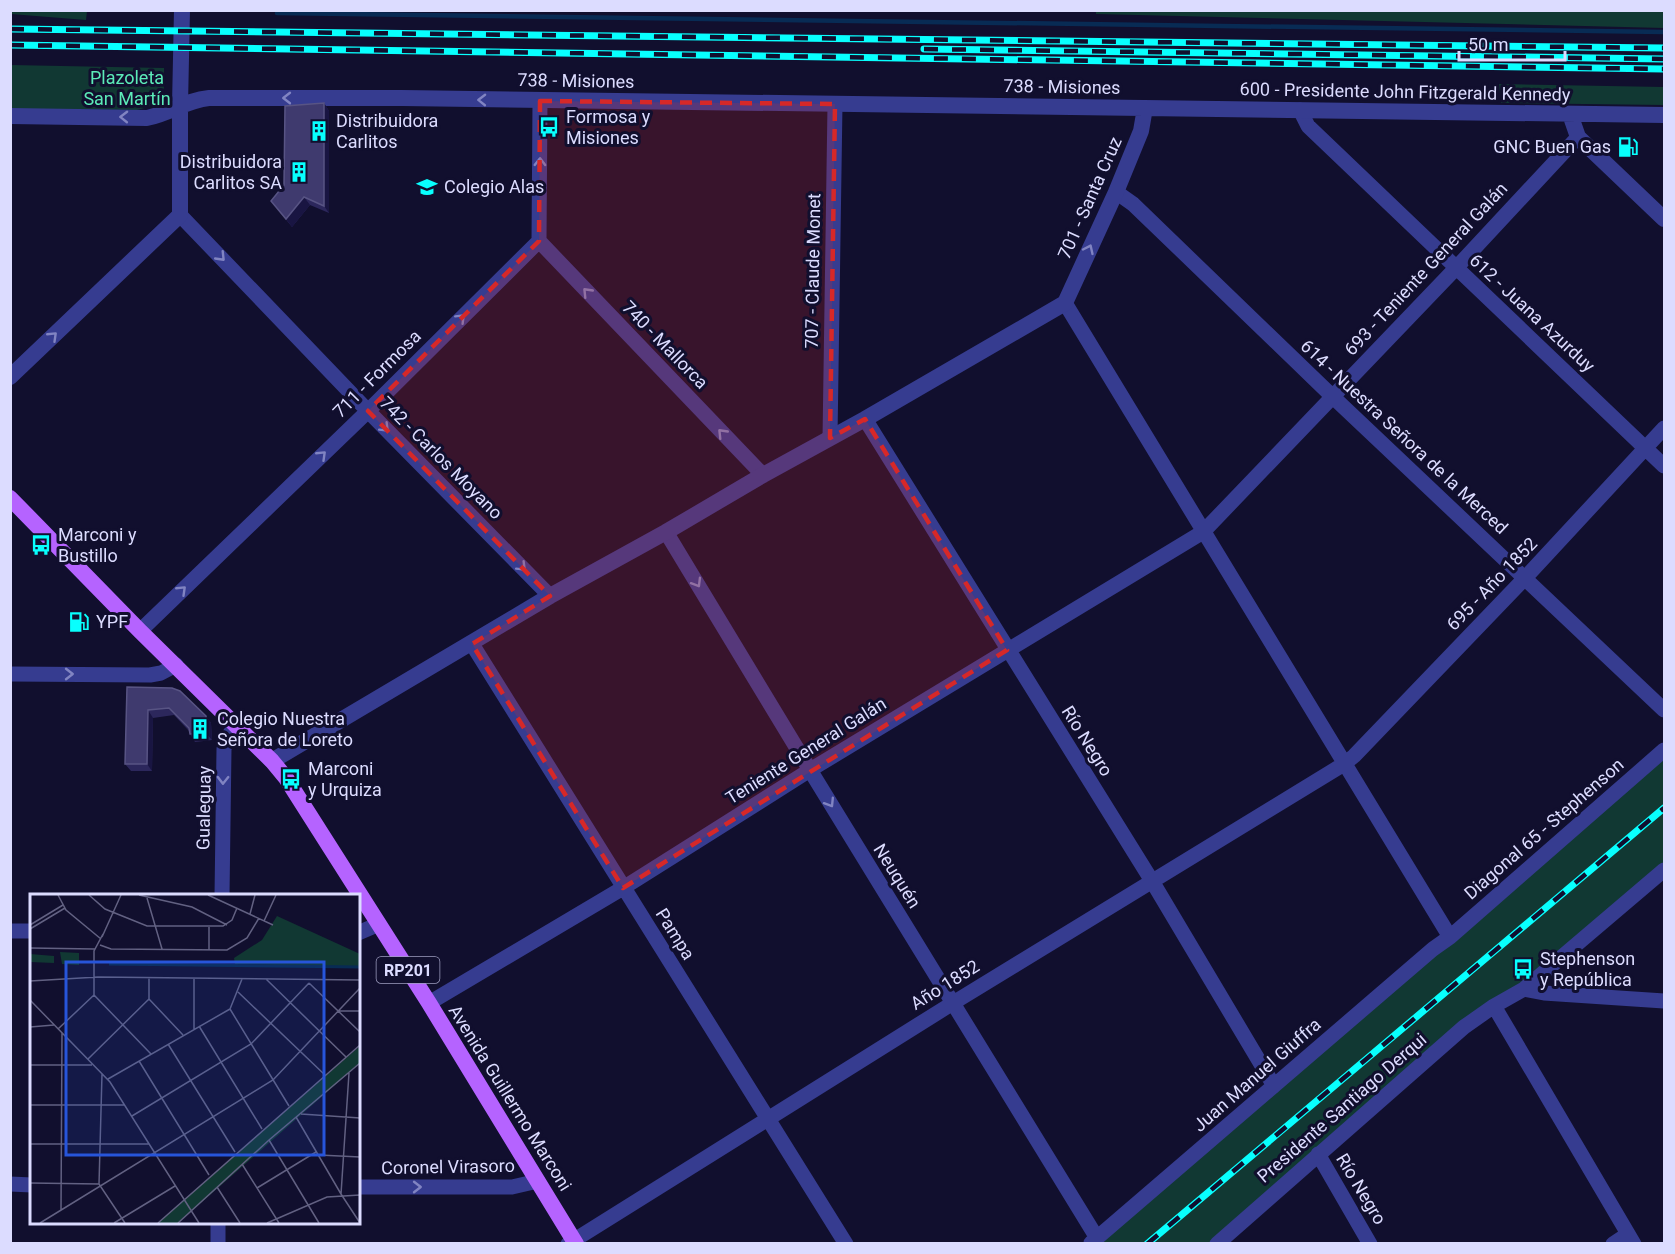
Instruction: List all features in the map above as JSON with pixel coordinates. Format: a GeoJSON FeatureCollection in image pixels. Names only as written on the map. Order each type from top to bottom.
{"type":"FeatureCollection","features":[{"type":"Feature","properties":{"kind":"main road","name":"RP201"},"geometry":{"type":"LineString","coordinates":[[10,498],[272,761]]}},
{"type":"Feature","properties":{"kind":"main road","name":"Avenida Guillermo Marconi"},"geometry":{"type":"LineString","coordinates":[[272,761],[286,778],[360,894]]}},
{"type":"Feature","properties":{"kind":"main road","name":"Avenida Guillermo Marconi"},"geometry":{"type":"LineString","coordinates":[[360,894],[429,1003],[573,1242]]}},
{"type":"Feature","properties":{"kind":"street"},"geometry":{"type":"LineString","coordinates":[[10,376],[180,215],[182,10]]}},
{"type":"Feature","properties":{"kind":"street","name":"738 - Misiones"},"geometry":{"type":"LineString","coordinates":[[10,116],[147,117],[157,116],[196,99],[209,98],[402,98],[1146,108]]}},
{"type":"Feature","properties":{"kind":"street"},"geometry":{"type":"LineString","coordinates":[[539,241],[540,101]]}},
{"type":"Feature","properties":{"kind":"street","name":"707 - Claude Monet"},"geometry":{"type":"LineString","coordinates":[[830,438],[835,104]]}},
{"type":"Feature","properties":{"kind":"street","name":"600 - Presidente John Fitzgerald Kennedy"},"geometry":{"type":"LineString","coordinates":[[1146,108],[1665,115]]}},
{"type":"Feature","properties":{"kind":"street","name":"701 - Santa Cruz"},"geometry":{"type":"LineString","coordinates":[[1065,303],[1116,192],[1141,131],[1146,108]]}},
{"type":"Feature","properties":{"kind":"street","name":"612 - Juana Azurduy"},"geometry":{"type":"LineString","coordinates":[[1300,110],[1308,126],[1665,466]]}},
{"type":"Feature","properties":{"kind":"street"},"geometry":{"type":"LineString","coordinates":[[1570,114],[1578,136],[1665,219]]}},
{"type":"Feature","properties":{"kind":"street","name":"693 - Teniente General Galán"},"geometry":{"type":"LineString","coordinates":[[1203,532],[1456,268],[1578,136]]}},
{"type":"Feature","properties":{"kind":"street","name":"614 - Nuestra Señora de la Merced"},"geometry":{"type":"LineString","coordinates":[[1116,192],[1133,204],[1332,396],[1665,710]]}},
{"type":"Feature","properties":{"kind":"street","name":"742 - Carlos Moyano"},"geometry":{"type":"LineString","coordinates":[[180,215],[550,596]]}},
{"type":"Feature","properties":{"kind":"street","name":"711 - Formosa"},"geometry":{"type":"LineString","coordinates":[[140,630],[368,411],[539,241]]}},
{"type":"Feature","properties":{"kind":"street","name":"740 - Mallorca"},"geometry":{"type":"LineString","coordinates":[[539,241],[763,475]]}},
{"type":"Feature","properties":{"kind":"street"},"geometry":{"type":"LineString","coordinates":[[272,761],[550,596],[865,419],[1065,303],[1450,937]]}},
{"type":"Feature","properties":{"kind":"street","name":"Río Negro"},"geometry":{"type":"LineString","coordinates":[[865,419],[1152,881],[1274,1086]]}},
{"type":"Feature","properties":{"kind":"street","name":"695 - Año 1852"},"geometry":{"type":"LineString","coordinates":[[1344,764],[1525,578],[1665,428]]}},
{"type":"Feature","properties":{"kind":"street","name":"Neuquén"},"geometry":{"type":"LineString","coordinates":[[666,532],[953,1003],[1094,1241]]}},
{"type":"Feature","properties":{"kind":"street","name":"Teniente General Galán"},"geometry":{"type":"LineString","coordinates":[[429,1003],[623,888],[810,770],[1203,532]]}},
{"type":"Feature","properties":{"kind":"street","name":"Pampa"},"geometry":{"type":"LineString","coordinates":[[472,644],[846,1244]]}},
{"type":"Feature","properties":{"kind":"street"},"geometry":{"type":"LineString","coordinates":[[10,674],[150,675],[161,673],[176,665]]}},
{"type":"Feature","properties":{"kind":"street","name":"Gualeguay"},"geometry":{"type":"LineString","coordinates":[[222,894],[224,748],[227,738],[236,725]]}},
{"type":"Feature","properties":{"kind":"street","name":"Diagonal 65 - Stephenson"},"geometry":{"type":"LineString","coordinates":[[1450,937],[1665,750]]}},
{"type":"Feature","properties":{"kind":"street","name":"Año 1852"},"geometry":{"type":"LineString","coordinates":[[573,1242],[953,1003],[1344,764]]}},
{"type":"Feature","properties":{"kind":"street"},"geometry":{"type":"LineString","coordinates":[[1613,1244],[1631,1239],[1494,1006],[1524,989],[1665,870]]}},
{"type":"Feature","properties":{"kind":"street"},"geometry":{"type":"LineString","coordinates":[[360,932],[379,924]]}},
{"type":"Feature","properties":{"kind":"street"},"geometry":{"type":"LineString","coordinates":[[10,931],[30,931]]}},
{"type":"Feature","properties":{"kind":"street","name":"Juan Manuel Giuffra"},"geometry":{"type":"LineString","coordinates":[[1094,1241],[1433,949],[1450,937]]}},
{"type":"Feature","properties":{"kind":"street"},"geometry":{"type":"LineString","coordinates":[[1524,989],[1544,993],[1665,1001]]}},
{"type":"Feature","properties":{"kind":"street","name":"Presidente Santiago Derqui"},"geometry":{"type":"LineString","coordinates":[[1217,1244],[1464,1027],[1494,1006]]}},
{"type":"Feature","properties":{"kind":"street","name":"Río Negro"},"geometry":{"type":"LineString","coordinates":[[1318,1154],[1371,1244]]}},
{"type":"Feature","properties":{"kind":"street","name":"Coronel Virasoro"},"geometry":{"type":"LineString","coordinates":[[360,1187],[512,1187],[538,1181]]}},
{"type":"Feature","properties":{"kind":"street"},"geometry":{"type":"LineString","coordinates":[[10,1185],[30,1185]]}},
{"type":"Feature","properties":{"kind":"street"},"geometry":{"type":"LineString","coordinates":[[218,1224],[218,1244]]}},
{"type":"Feature","properties":{"kind":"highlighted area"},"geometry":{"type":"Polygon","coordinates":[[[540,101],[835,104],[830,438],[865,419],[1007,650],[623,888],[472,644],[550,596],[368,411],[539,241],[540,101]]]}},
{"type":"Feature","properties":{"kind":"green space"},"geometry":{"type":"Polygon","coordinates":[[[1664,10],[1664,28],[1096,14],[1096,11],[1664,10]]]}},
{"type":"Feature","properties":{"kind":"green space"},"geometry":{"type":"Polygon","coordinates":[[[10,11],[87,11],[86,20],[11,14],[10,11]]]}},
{"type":"Feature","properties":{"kind":"green space","name":"Plazoleta San Martín"},"geometry":{"type":"Polygon","coordinates":[[[11,65],[164,68],[164,86],[159,101],[137,110],[11,109],[11,65]]]}},
{"type":"Feature","properties":{"kind":"green space"},"geometry":{"type":"Polygon","coordinates":[[[1499,84],[1664,87],[1664,105],[1501,103],[1499,84]]]}},
{"type":"Feature","properties":{"kind":"green space"},"geometry":{"type":"Polygon","coordinates":[[[1664,750],[1664,870],[1494,1006],[1217,1243],[1090,1244],[1664,750]]]}},
{"type":"Feature","properties":{"kind":"building"},"geometry":{"type":"Polygon","coordinates":[[[324,103],[324,206],[304,197],[286,219],[271,201],[284,185],[285,106],[324,103]]]}},
{"type":"Feature","properties":{"kind":"building","name":"Colegio Nuestra Señora de Loreto"},"geometry":{"type":"Polygon","coordinates":[[[127,687],[172,688],[180,691],[206,716],[206,733],[190,734],[189,728],[169,708],[148,710],[147,764],[125,764],[127,687]]]}},
{"type":"Feature","properties":{"kind":"waterway"},"geometry":{"type":"LineString","coordinates":[[277,13],[1664,32]]}},
{"type":"Feature","properties":{"kind":"railway"},"geometry":{"type":"LineString","coordinates":[[10,29],[1664,48]]}},
{"type":"Feature","properties":{"kind":"railway"},"geometry":{"type":"LineString","coordinates":[[10,45],[1664,69]]}},
{"type":"Feature","properties":{"kind":"railway"},"geometry":{"type":"LineString","coordinates":[[924,49],[1664,59]]}},
{"type":"Feature","properties":{"kind":"railway"},"geometry":{"type":"LineString","coordinates":[[1147,1244],[1664,808]]}},
{"type":"Feature","properties":{"kind":"place","name":"Formosa y Misiones"},"geometry":{"type":"Point","coordinates":[549,127]}},
{"type":"Feature","properties":{"kind":"place","name":"Distribuidora Carlitos"},"geometry":{"type":"Point","coordinates":[319,131]}},
{"type":"Feature","properties":{"kind":"place","name":"GNC Buen Gas"},"geometry":{"type":"Point","coordinates":[1628,147]}},
{"type":"Feature","properties":{"kind":"place","name":"Distribuidora Carlitos SA"},"geometry":{"type":"Point","coordinates":[299,172]}},
{"type":"Feature","properties":{"kind":"place","name":"Colegio Alas"},"geometry":{"type":"Point","coordinates":[427,187]}},
{"type":"Feature","properties":{"kind":"place","name":"Marconi y Bustillo"},"geometry":{"type":"Point","coordinates":[41,545]}},
{"type":"Feature","properties":{"kind":"place","name":"YPF"},"geometry":{"type":"Point","coordinates":[79,622]}},
{"type":"Feature","properties":{"kind":"place","name":"Colegio Nuestra Señora de Loreto"},"geometry":{"type":"Point","coordinates":[200,729]}},
{"type":"Feature","properties":{"kind":"place","name":"Marconi y Urquiza"},"geometry":{"type":"Point","coordinates":[291,779]}},
{"type":"Feature","properties":{"kind":"place","name":"Stephenson y República"},"geometry":{"type":"Point","coordinates":[1523,969]}}]}
